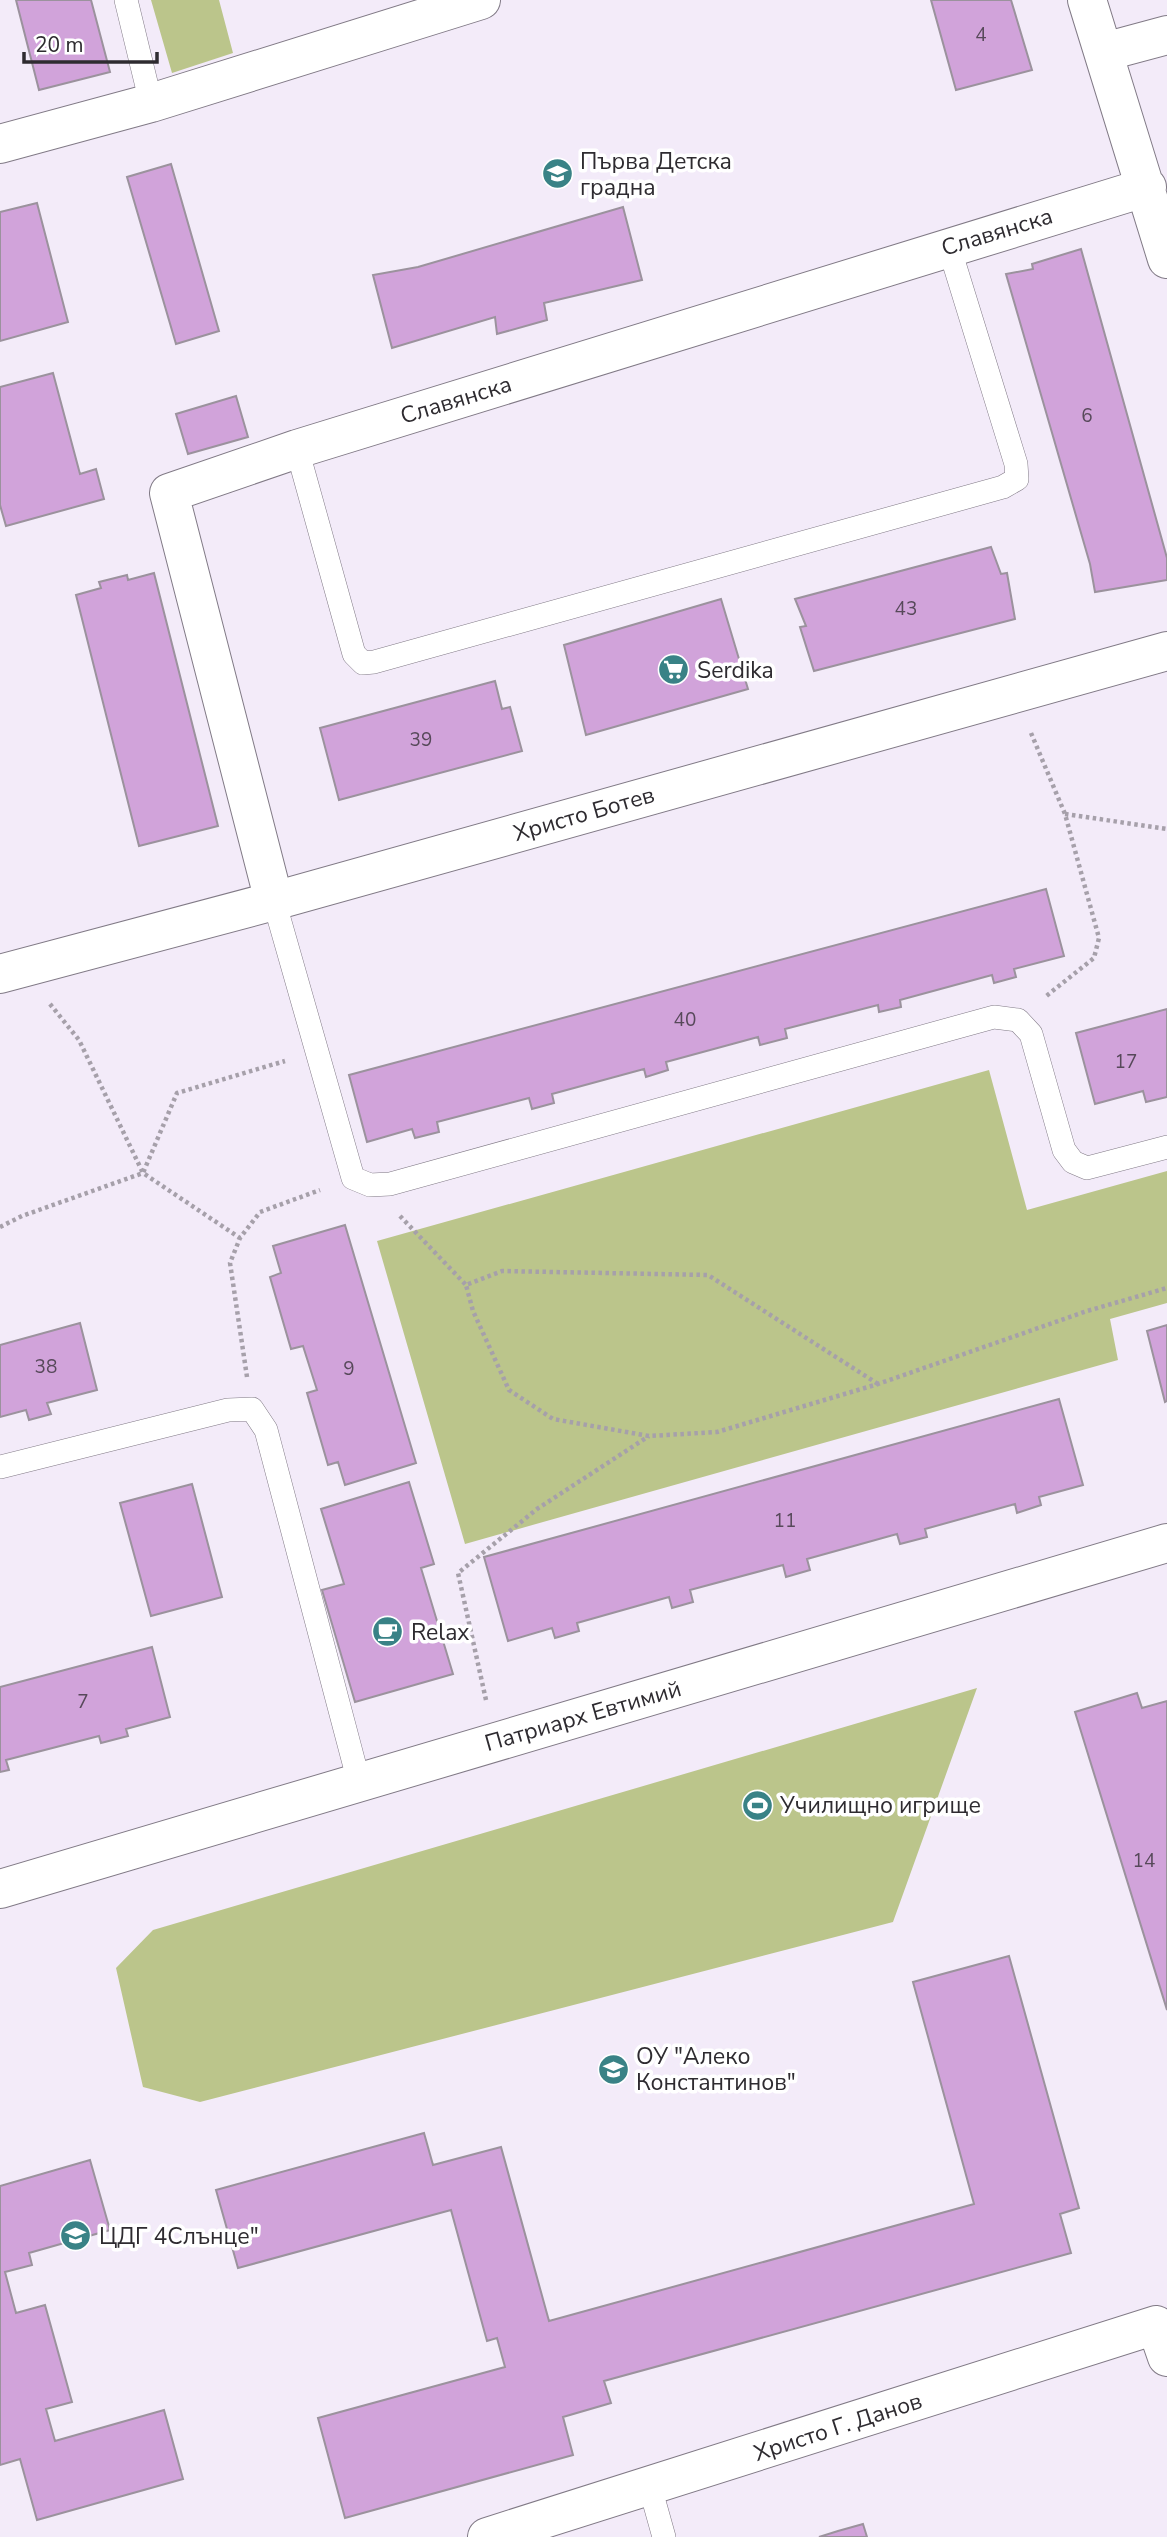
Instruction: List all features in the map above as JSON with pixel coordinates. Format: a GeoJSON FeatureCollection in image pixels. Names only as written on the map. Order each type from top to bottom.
{"type":"FeatureCollection","features":[{"type":"Feature","properties":{"kind":"street"},"geometry":{"type":"LineString","coordinates":[[0,144],[151,103],[481,0]]}},
{"type":"Feature","properties":{"kind":"street"},"geometry":{"type":"LineString","coordinates":[[1087,0],[1147,187],[1167,259]]}},
{"type":"Feature","properties":{"kind":"street"},"geometry":{"type":"LineString","coordinates":[[1104,52],[1167,35]]}},
{"type":"Feature","properties":{"kind":"street","name":"Славянска"},"geometry":{"type":"LineString","coordinates":[[274,901],[169,493],[298,449],[1147,187]]}},
{"type":"Feature","properties":{"kind":"street","name":"Христо Ботев"},"geometry":{"type":"LineString","coordinates":[[10,972],[274,901],[1167,651]]}},
{"type":"Feature","properties":{"kind":"street","name":"Патриарх Евтимий"},"geometry":{"type":"LineString","coordinates":[[0,1889],[1167,1543]]}},
{"type":"Feature","properties":{"kind":"street","name":"Христо Г. Данов"},"geometry":{"type":"LineString","coordinates":[[505,2535],[650,2487],[1164,2335]]}},
{"type":"Feature","properties":{"kind":"lane"},"geometry":{"type":"LineString","coordinates":[[126,0],[151,103]]}},
{"type":"Feature","properties":{"kind":"lane"},"geometry":{"type":"LineString","coordinates":[[298,449],[354,654],[363,663],[1003,487],[1017,479],[1016,464],[949,247]]}},
{"type":"Feature","properties":{"kind":"lane"},"geometry":{"type":"LineString","coordinates":[[274,901],[318,1051],[362,1182],[390,1184],[994,1017],[1018,1020],[1031,1034],[1064,1150],[1073,1162],[1087,1168],[1167,1147]]}},
{"type":"Feature","properties":{"kind":"lane"},"geometry":{"type":"LineString","coordinates":[[0,1467],[228,1410],[252,1409],[266,1430],[359,1782]]}},
{"type":"Feature","properties":{"kind":"lane"},"geometry":{"type":"LineString","coordinates":[[650,2487],[664,2537]]}},
{"type":"Feature","properties":{"kind":"path"},"geometry":{"type":"LineString","coordinates":[[1014,693],[1065,814],[1098,938],[1094,958],[1018,1020]]}},
{"type":"Feature","properties":{"kind":"path"},"geometry":{"type":"LineString","coordinates":[[1065,814],[1167,829]]}},
{"type":"Feature","properties":{"kind":"path"},"geometry":{"type":"LineString","coordinates":[[10,972],[79,1040],[143,1174],[240,1238]]}},
{"type":"Feature","properties":{"kind":"path"},"geometry":{"type":"LineString","coordinates":[[0,1227],[22,1216],[143,1174],[177,1093],[318,1051]]}},
{"type":"Feature","properties":{"kind":"path"},"geometry":{"type":"LineString","coordinates":[[252,1409],[230,1263],[240,1238],[260,1212],[362,1182],[466,1285],[472,1311],[509,1390],[553,1419],[649,1436],[718,1432],[878,1384],[1087,1311],[1167,1289]]}},
{"type":"Feature","properties":{"kind":"path"},"geometry":{"type":"LineString","coordinates":[[466,1285],[502,1271],[708,1275],[878,1384]]}},
{"type":"Feature","properties":{"kind":"path"},"geometry":{"type":"LineString","coordinates":[[495,1742],[458,1573],[537,1509],[649,1436]]}},
{"type":"Feature","properties":{"kind":"green space"},"geometry":{"type":"Polygon","coordinates":[[[151,0],[219,0],[233,53],[172,73],[151,0]]]}},
{"type":"Feature","properties":{"kind":"green space"},"geometry":{"type":"Polygon","coordinates":[[[989,1070],[1027,1210],[1167,1171],[1167,1303],[1110,1319],[1118,1360],[465,1544],[377,1241],[989,1070]]]}},
{"type":"Feature","properties":{"kind":"green space","name":"Училищно игрище"},"geometry":{"type":"Polygon","coordinates":[[[977,1688],[893,1922],[200,2102],[143,2087],[116,1968],[153,1930],[977,1688]]]}},
{"type":"Feature","properties":{"kind":"building"},"geometry":{"type":"Polygon","coordinates":[[[16,0],[91,0],[110,72],[39,90],[16,0]]]}},
{"type":"Feature","properties":{"kind":"building"},"geometry":{"type":"Polygon","coordinates":[[[931,0],[1011,0],[1032,70],[956,90],[931,0]]]}},
{"type":"Feature","properties":{"kind":"building"},"geometry":{"type":"Polygon","coordinates":[[[171,164],[219,331],[176,344],[127,177],[171,164]]]}},
{"type":"Feature","properties":{"kind":"building"},"geometry":{"type":"Polygon","coordinates":[[[37,203],[68,322],[0,341],[0,212],[37,203]]]}},
{"type":"Feature","properties":{"kind":"building"},"geometry":{"type":"Polygon","coordinates":[[[623,207],[642,280],[544,303],[547,320],[497,334],[495,317],[392,348],[373,275],[418,267],[623,207]]]}},
{"type":"Feature","properties":{"kind":"building"},"geometry":{"type":"Polygon","coordinates":[[[1081,249],[1167,558],[1167,580],[1095,592],[1090,564],[1006,274],[1033,269],[1032,264],[1081,249]]]}},
{"type":"Feature","properties":{"kind":"building"},"geometry":{"type":"Polygon","coordinates":[[[53,373],[80,474],[96,469],[104,499],[6,526],[0,505],[0,387],[53,373]]]}},
{"type":"Feature","properties":{"kind":"building"},"geometry":{"type":"Polygon","coordinates":[[[236,396],[248,437],[188,454],[176,414],[236,396]]]}},
{"type":"Feature","properties":{"kind":"building"},"geometry":{"type":"Polygon","coordinates":[[[991,547],[1001,574],[1007,573],[1015,619],[814,671],[800,627],[806,626],[795,599],[991,547]]]}},
{"type":"Feature","properties":{"kind":"building"},"geometry":{"type":"Polygon","coordinates":[[[154,573],[218,826],[139,846],[76,595],[101,588],[99,582],[127,575],[128,580],[154,573]]]}},
{"type":"Feature","properties":{"kind":"building"},"geometry":{"type":"Polygon","coordinates":[[[721,599],[748,689],[586,735],[564,645],[721,599]]]}},
{"type":"Feature","properties":{"kind":"building"},"geometry":{"type":"Polygon","coordinates":[[[495,681],[502,709],[510,707],[522,751],[339,800],[320,728],[495,681]]]}},
{"type":"Feature","properties":{"kind":"building"},"geometry":{"type":"Polygon","coordinates":[[[1046,889],[1064,956],[1014,969],[1016,977],[994,983],[992,975],[900,1000],[901,1007],[879,1012],[878,1005],[785,1029],[787,1038],[760,1045],[758,1037],[666,1062],[668,1070],[646,1077],[644,1069],[552,1094],[554,1103],[532,1109],[529,1098],[437,1122],[439,1132],[415,1138],[412,1129],[367,1142],[349,1075],[1046,889]]]}},
{"type":"Feature","properties":{"kind":"building"},"geometry":{"type":"Polygon","coordinates":[[[1167,1009],[1167,1097],[1146,1102],[1143,1091],[1095,1104],[1076,1033],[1167,1009]]]}},
{"type":"Feature","properties":{"kind":"building"},"geometry":{"type":"Polygon","coordinates":[[[345,1225],[416,1463],[345,1485],[338,1462],[328,1465],[307,1393],[317,1390],[303,1346],[291,1349],[270,1277],[281,1273],[273,1246],[345,1225]]]}},
{"type":"Feature","properties":{"kind":"building"},"geometry":{"type":"Polygon","coordinates":[[[80,1323],[97,1390],[47,1403],[51,1414],[29,1420],[26,1410],[0,1417],[0,1345],[80,1323]]]}},
{"type":"Feature","properties":{"kind":"building"},"geometry":{"type":"Polygon","coordinates":[[[1167,1325],[1167,1401],[1165,1402],[1147,1331],[1167,1325]]]}},
{"type":"Feature","properties":{"kind":"building"},"geometry":{"type":"Polygon","coordinates":[[[1059,1399],[1083,1485],[1039,1497],[1041,1505],[1017,1513],[1015,1504],[925,1529],[927,1537],[900,1544],[897,1534],[807,1559],[810,1570],[786,1577],[783,1565],[690,1590],[693,1602],[672,1608],[669,1597],[577,1623],[579,1631],[555,1638],[552,1628],[508,1641],[484,1557],[1059,1399]]]}},
{"type":"Feature","properties":{"kind":"building","name":"Relax"},"geometry":{"type":"Polygon","coordinates":[[[409,1482],[434,1564],[421,1568],[453,1674],[355,1702],[322,1590],[344,1584],[321,1509],[409,1482]]]}},
{"type":"Feature","properties":{"kind":"building"},"geometry":{"type":"Polygon","coordinates":[[[192,1484],[222,1597],[151,1616],[120,1503],[192,1484]]]}},
{"type":"Feature","properties":{"kind":"building"},"geometry":{"type":"Polygon","coordinates":[[[152,1647],[170,1717],[126,1729],[128,1736],[101,1743],[99,1736],[6,1760],[9,1770],[0,1772],[0,1687],[152,1647]]]}},
{"type":"Feature","properties":{"kind":"building"},"geometry":{"type":"Polygon","coordinates":[[[1137,1693],[1142,1708],[1167,1701],[1167,2010],[1075,1712],[1137,1693]]]}},
{"type":"Feature","properties":{"kind":"building"},"geometry":{"type":"Polygon","coordinates":[[[1009,1956],[1079,2208],[1060,2214],[1071,2253],[604,2381],[611,2403],[563,2417],[573,2455],[345,2518],[318,2418],[505,2367],[497,2338],[487,2341],[451,2210],[238,2268],[216,2190],[424,2133],[433,2165],[501,2147],[549,2321],[974,2204],[913,1982],[1009,1956]]]}},
{"type":"Feature","properties":{"kind":"building"},"geometry":{"type":"Polygon","coordinates":[[[90,2160],[110,2230],[29,2253],[32,2265],[5,2272],[16,2313],[45,2305],[72,2402],[46,2409],[55,2441],[164,2410],[183,2479],[37,2520],[20,2459],[0,2465],[0,2186],[90,2160]]]}},
{"type":"Feature","properties":{"kind":"building"},"geometry":{"type":"Polygon","coordinates":[[[863,2524],[867,2537],[819,2537],[838,2531],[863,2524]]]}},
{"type":"Feature","properties":{"kind":"place","name":"Първа Детска градна"},"geometry":{"type":"Point","coordinates":[557,174]}},
{"type":"Feature","properties":{"kind":"place","name":"Serdika"},"geometry":{"type":"Point","coordinates":[674,670]}},
{"type":"Feature","properties":{"kind":"place","name":"Relax"},"geometry":{"type":"Point","coordinates":[388,1632]}},
{"type":"Feature","properties":{"kind":"place","name":"Училищно игрище"},"geometry":{"type":"Point","coordinates":[757,1805]}},
{"type":"Feature","properties":{"kind":"place","name":"ОУ \"Алеко Константинов\""},"geometry":{"type":"Point","coordinates":[613,2069]}},
{"type":"Feature","properties":{"kind":"place","name":"ЦДГ 4Слънце\""},"geometry":{"type":"Point","coordinates":[76,2236]}}]}
